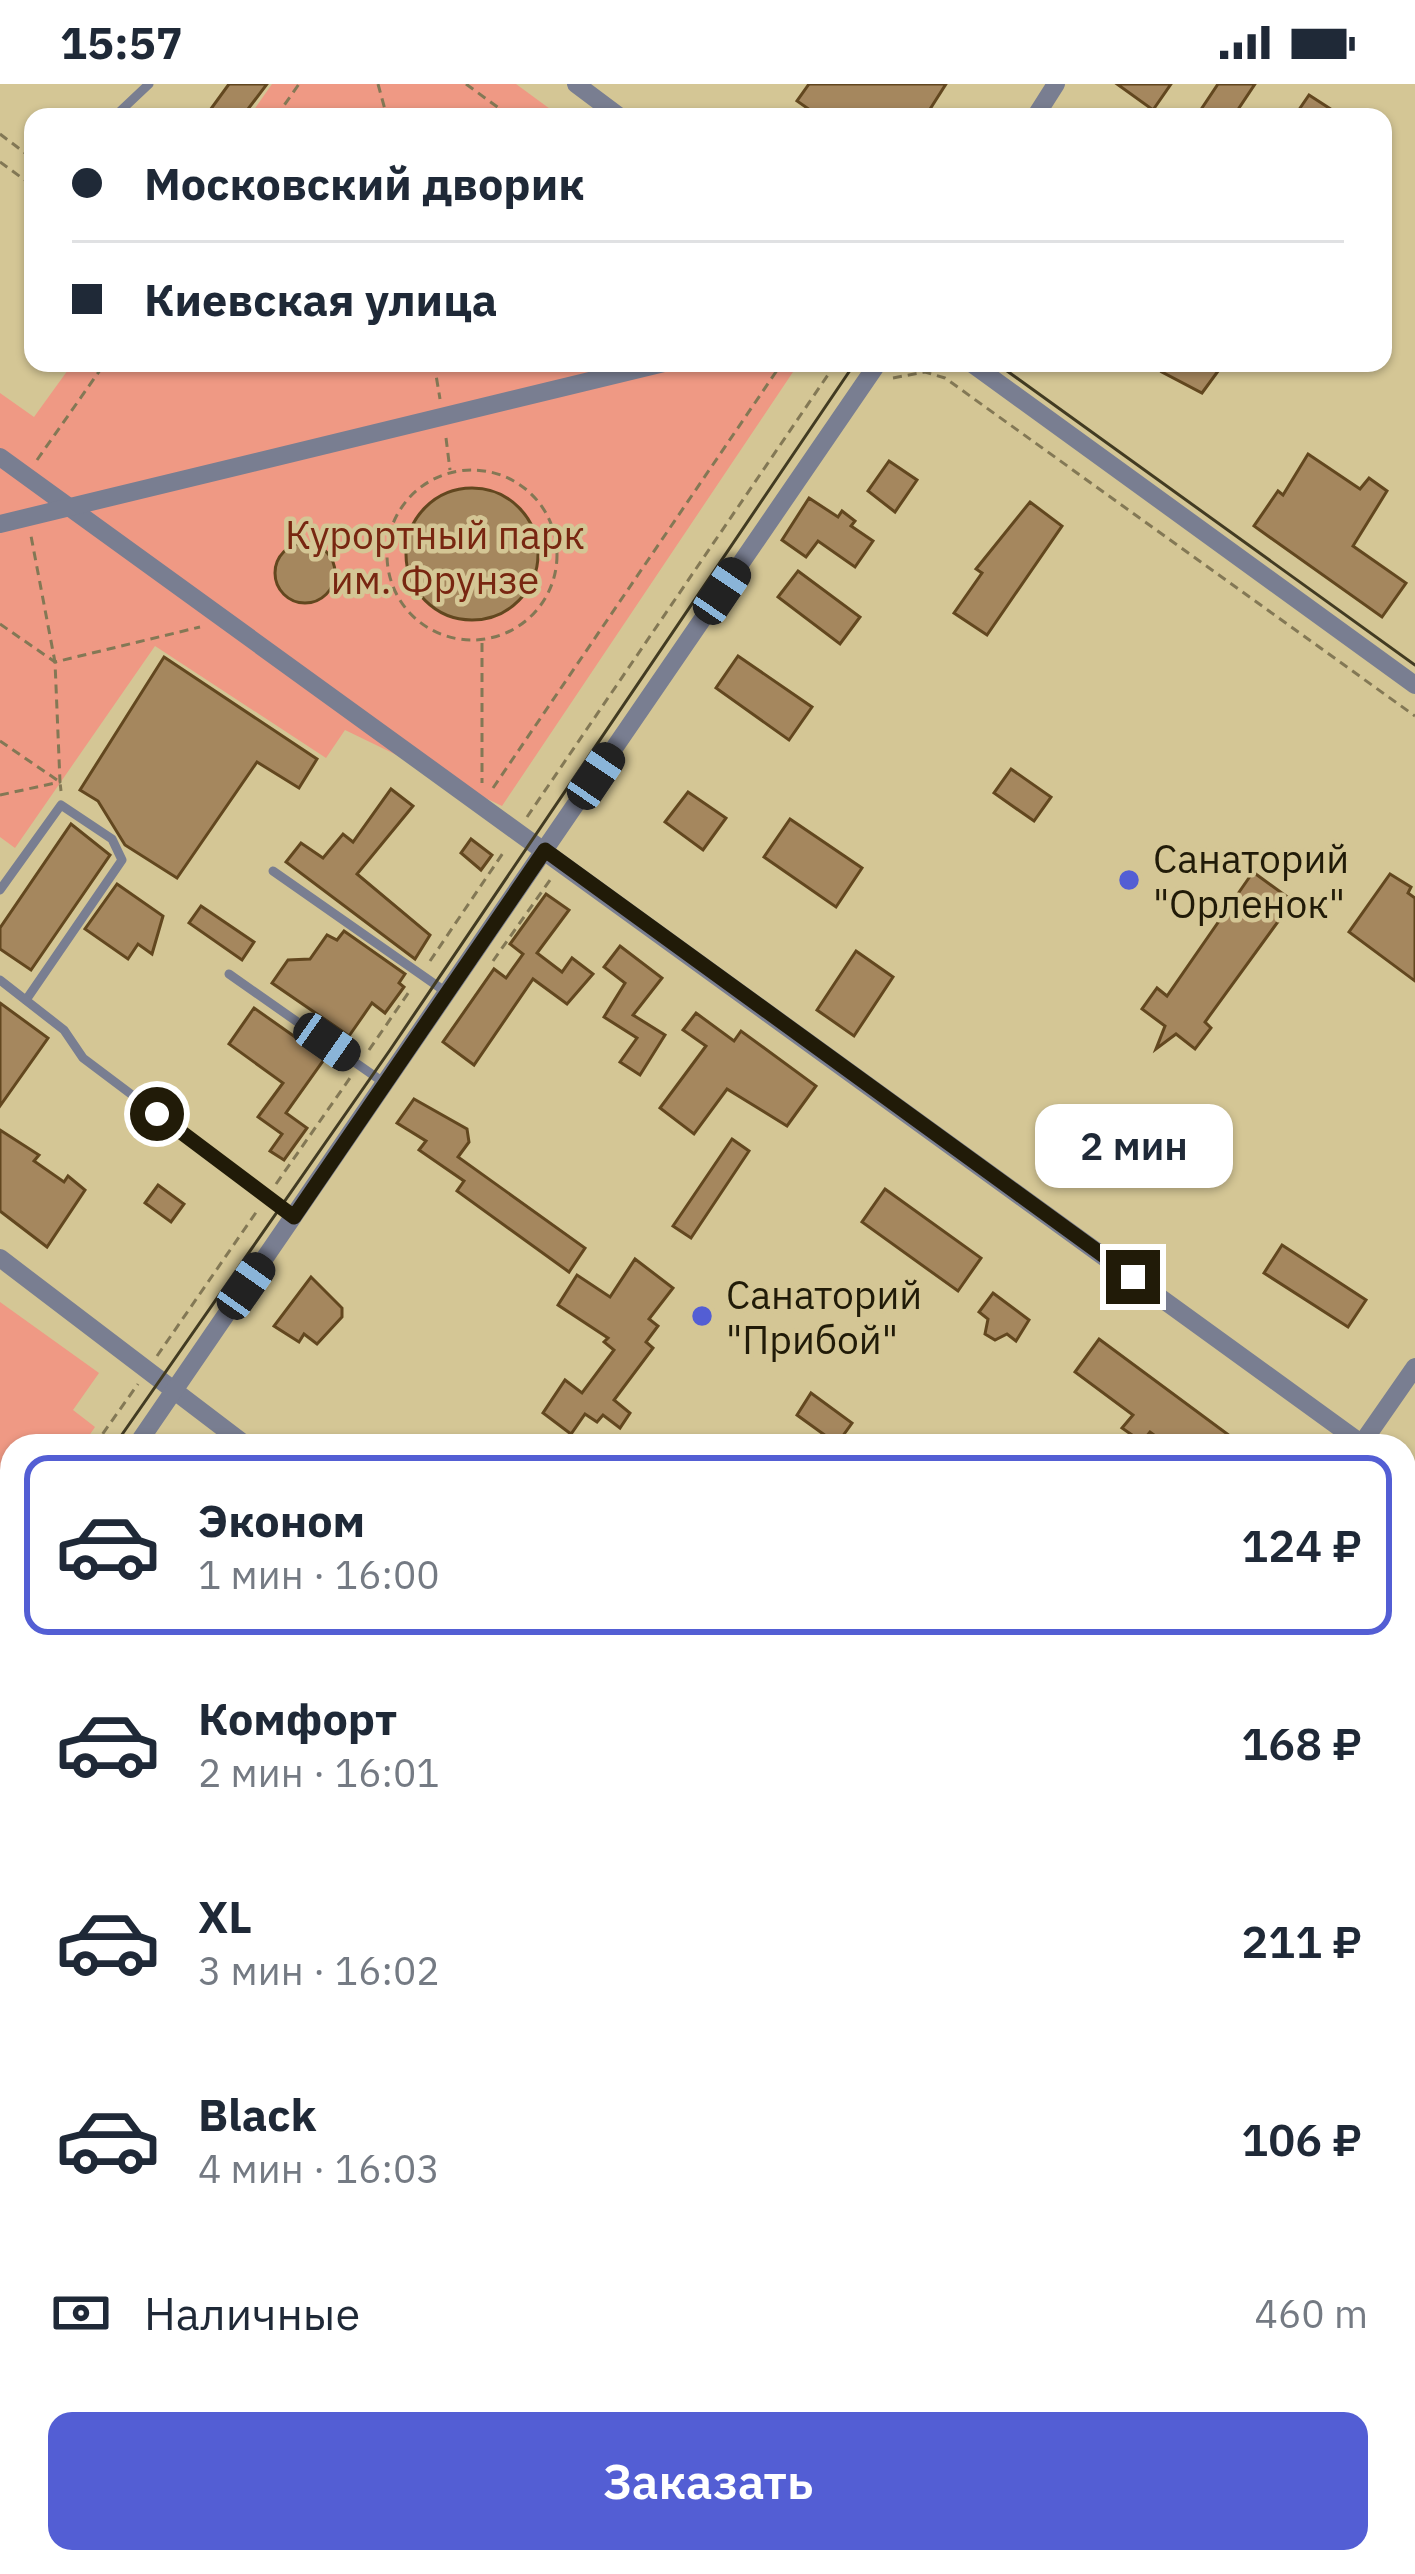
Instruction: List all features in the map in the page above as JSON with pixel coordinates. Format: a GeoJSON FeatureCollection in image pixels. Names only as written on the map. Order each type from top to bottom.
{"type":"FeatureCollection","features":[{"type":"Feature","properties":{"kind":"street"},"geometry":{"type":"LineString","coordinates":[[576,84],[608,108]]}},
{"type":"Feature","properties":{"kind":"street"},"geometry":{"type":"LineString","coordinates":[[0,524],[626,372]]}},
{"type":"Feature","properties":{"kind":"street"},"geometry":{"type":"LineString","coordinates":[[144,1434],[383,1082],[883,372]]}},
{"type":"Feature","properties":{"kind":"street"},"geometry":{"type":"LineString","coordinates":[[983,372],[1415,685]]}},
{"type":"Feature","properties":{"kind":"street"},"geometry":{"type":"LineString","coordinates":[[0,457],[1347,1434]]}},
{"type":"Feature","properties":{"kind":"street"},"geometry":{"type":"LineString","coordinates":[[0,1258],[232,1434]]}},
{"type":"Feature","properties":{"kind":"street"},"geometry":{"type":"LineString","coordinates":[[1369,1434],[1415,1366]]}},
{"type":"Feature","properties":{"kind":"lane"},"geometry":{"type":"LineString","coordinates":[[124,108],[149,84]]}},
{"type":"Feature","properties":{"kind":"lane"},"geometry":{"type":"LineString","coordinates":[[0,890],[61,805],[112,839],[122,860],[26,1000]]}},
{"type":"Feature","properties":{"kind":"lane"},"geometry":{"type":"LineString","coordinates":[[273,871],[446,992]]}},
{"type":"Feature","properties":{"kind":"lane"},"geometry":{"type":"LineString","coordinates":[[229,974],[383,1082]]}},
{"type":"Feature","properties":{"kind":"lane"},"geometry":{"type":"LineString","coordinates":[[0,980],[64,1030],[82,1058],[294,1217]]}},
{"type":"Feature","properties":{"kind":"path"},"geometry":{"type":"LineString","coordinates":[[466,84],[499,108]]}},
{"type":"Feature","properties":{"kind":"path"},"geometry":{"type":"LineString","coordinates":[[0,134],[24,152]]}},
{"type":"Feature","properties":{"kind":"path"},"geometry":{"type":"LineString","coordinates":[[26,476],[99,372]]}},
{"type":"Feature","properties":{"kind":"path"},"geometry":{"type":"LineString","coordinates":[[435,372],[450,472]]}},
{"type":"Feature","properties":{"kind":"path"},"geometry":{"type":"LineString","coordinates":[[482,805],[776,372]]}},
{"type":"Feature","properties":{"kind":"path"},"geometry":{"type":"LineString","coordinates":[[102,1434],[830,372]]}},
{"type":"Feature","properties":{"kind":"path"},"geometry":{"type":"LineString","coordinates":[[925,372],[945,378],[1415,716]]}},
{"type":"Feature","properties":{"kind":"path"},"geometry":{"type":"LineString","coordinates":[[480,470],[524,487],[545,509],[554,530],[554,578],[542,604],[524,622],[482,641],[431,630],[408,610],[393,586],[388,557],[400,507],[423,483],[450,472],[480,470]]}},
{"type":"Feature","properties":{"kind":"path"},"geometry":{"type":"LineString","coordinates":[[27,518],[55,662],[61,805]]}},
{"type":"Feature","properties":{"kind":"path"},"geometry":{"type":"LineString","coordinates":[[0,624],[55,662],[225,620]]}},
{"type":"Feature","properties":{"kind":"path"},"geometry":{"type":"LineString","coordinates":[[482,641],[482,805]]}},
{"type":"Feature","properties":{"kind":"path"},"geometry":{"type":"LineString","coordinates":[[0,741],[60,782]]}},
{"type":"Feature","properties":{"kind":"path"},"geometry":{"type":"LineString","coordinates":[[0,795],[60,782]]}},
{"type":"Feature","properties":{"kind":"path"},"geometry":{"type":"LineString","coordinates":[[493,962],[562,862]]}},
{"type":"Feature","properties":{"kind":"green space"},"geometry":{"type":"Polygon","coordinates":[[[272,84],[516,84],[549,108],[255,108],[272,84]]]}},
{"type":"Feature","properties":{"kind":"green space","name":"Курортный парк им. Фрунзе"},"geometry":{"type":"Polygon","coordinates":[[[66,372],[793,372],[502,806],[345,730],[326,758],[155,646],[15,848],[0,837],[0,393],[34,417],[66,372]]]}},
{"type":"Feature","properties":{"kind":"green space"},"geometry":{"type":"Polygon","coordinates":[[[0,1302],[99,1373],[73,1410],[95,1427],[90,1434],[0,1434],[0,1302]]]}},
{"type":"Feature","properties":{"kind":"building"},"geometry":{"type":"Polygon","coordinates":[[[229,84],[267,84],[249,108],[212,108],[229,84]]]}},
{"type":"Feature","properties":{"kind":"building"},"geometry":{"type":"Polygon","coordinates":[[[809,84],[946,84],[931,108],[807,108],[797,101],[809,84]]]}},
{"type":"Feature","properties":{"kind":"building"},"geometry":{"type":"Polygon","coordinates":[[[1117,84],[1171,84],[1150,108],[1117,84]]]}},
{"type":"Feature","properties":{"kind":"building"},"geometry":{"type":"Polygon","coordinates":[[[1218,84],[1255,84],[1239,108],[1202,108],[1218,84]]]}},
{"type":"Feature","properties":{"kind":"building"},"geometry":{"type":"Polygon","coordinates":[[[1309,95],[1329,108],[1300,108],[1309,95]]]}},
{"type":"Feature","properties":{"kind":"building"},"geometry":{"type":"Polygon","coordinates":[[[1162,372],[1217,372],[1202,393],[1162,372]]]}},
{"type":"Feature","properties":{"kind":"building"},"geometry":{"type":"Polygon","coordinates":[[[1308,454],[1360,489],[1369,478],[1387,491],[1353,546],[1406,583],[1382,617],[1254,526],[1278,491],[1283,495],[1308,454]]]}},
{"type":"Feature","properties":{"kind":"building"},"geometry":{"type":"Polygon","coordinates":[[[889,461],[917,480],[895,512],[868,491],[889,461]]]}},
{"type":"Feature","properties":{"kind":"building"},"geometry":{"type":"Polygon","coordinates":[[[472,488],[497,493],[519,507],[533,529],[538,554],[533,579],[519,601],[497,615],[472,620],[447,615],[425,601],[411,579],[406,554],[411,529],[425,507],[447,493],[472,488]]]}},
{"type":"Feature","properties":{"kind":"building"},"geometry":{"type":"Polygon","coordinates":[[[809,498],[838,517],[842,511],[855,521],[851,526],[873,541],[855,567],[818,541],[806,557],[782,540],[809,498]]]}},
{"type":"Feature","properties":{"kind":"building"},"geometry":{"type":"Polygon","coordinates":[[[1030,502],[1062,526],[987,635],[954,613],[982,573],[976,569],[1030,502]]]}},
{"type":"Feature","properties":{"kind":"building"},"geometry":{"type":"Polygon","coordinates":[[[305,543],[326,552],[335,573],[326,594],[305,603],[284,594],[275,573],[284,552],[305,543]]]}},
{"type":"Feature","properties":{"kind":"building"},"geometry":{"type":"Polygon","coordinates":[[[798,571],[860,617],[840,644],[778,597],[798,571]]]}},
{"type":"Feature","properties":{"kind":"building"},"geometry":{"type":"Polygon","coordinates":[[[738,656],[812,707],[789,740],[716,688],[738,656]]]}},
{"type":"Feature","properties":{"kind":"building"},"geometry":{"type":"Polygon","coordinates":[[[164,657],[317,759],[299,788],[257,762],[177,878],[125,845],[98,801],[80,790],[164,657]]]}},
{"type":"Feature","properties":{"kind":"building"},"geometry":{"type":"Polygon","coordinates":[[[1011,769],[1051,797],[1034,821],[994,793],[1011,769]]]}},
{"type":"Feature","properties":{"kind":"building"},"geometry":{"type":"Polygon","coordinates":[[[391,789],[413,806],[357,874],[430,935],[415,959],[286,862],[301,843],[323,858],[343,834],[353,842],[391,789]]]}},
{"type":"Feature","properties":{"kind":"building"},"geometry":{"type":"Polygon","coordinates":[[[688,792],[726,818],[703,850],[665,822],[688,792]]]}},
{"type":"Feature","properties":{"kind":"building"},"geometry":{"type":"Polygon","coordinates":[[[790,819],[862,868],[836,907],[764,857],[790,819]]]}},
{"type":"Feature","properties":{"kind":"building"},"geometry":{"type":"Polygon","coordinates":[[[71,824],[110,855],[31,970],[0,949],[0,928],[71,824]]]}},
{"type":"Feature","properties":{"kind":"building"},"geometry":{"type":"Polygon","coordinates":[[[471,839],[492,855],[481,870],[461,853],[471,839]]]}},
{"type":"Feature","properties":{"kind":"building"},"geometry":{"type":"Polygon","coordinates":[[[1253,872],[1293,901],[1205,1022],[1211,1028],[1195,1049],[1176,1034],[1156,1049],[1165,1026],[1142,1009],[1157,988],[1167,996],[1253,872]]]}},
{"type":"Feature","properties":{"kind":"building"},"geometry":{"type":"Polygon","coordinates":[[[1390,874],[1411,887],[1408,893],[1415,898],[1415,981],[1349,932],[1390,874]]]}},
{"type":"Feature","properties":{"kind":"building"},"geometry":{"type":"Polygon","coordinates":[[[117,884],[163,916],[152,954],[138,944],[128,959],[85,929],[117,884]]]}},
{"type":"Feature","properties":{"kind":"building"},"geometry":{"type":"Polygon","coordinates":[[[546,894],[569,910],[537,953],[562,972],[572,958],[593,974],[567,1004],[533,979],[474,1065],[443,1042],[494,969],[506,978],[523,954],[510,944],[546,894]]]}},
{"type":"Feature","properties":{"kind":"building"},"geometry":{"type":"Polygon","coordinates":[[[201,906],[254,942],[242,960],[189,923],[201,906]]]}},
{"type":"Feature","properties":{"kind":"building"},"geometry":{"type":"Polygon","coordinates":[[[344,931],[405,974],[399,983],[404,987],[385,1013],[372,1003],[349,1036],[272,983],[288,960],[310,959],[327,935],[337,940],[344,931]]]}},
{"type":"Feature","properties":{"kind":"building"},"geometry":{"type":"Polygon","coordinates":[[[620,946],[662,978],[633,1015],[665,1035],[640,1075],[620,1062],[637,1038],[604,1017],[625,983],[604,967],[620,946]]]}},
{"type":"Feature","properties":{"kind":"building"},"geometry":{"type":"Polygon","coordinates":[[[856,951],[893,977],[854,1036],[817,1010],[856,951]]]}},
{"type":"Feature","properties":{"kind":"building"},"geometry":{"type":"Polygon","coordinates":[[[0,1003],[48,1038],[0,1106],[0,1003]]]}},
{"type":"Feature","properties":{"kind":"building"},"geometry":{"type":"Polygon","coordinates":[[[254,1008],[325,1058],[286,1113],[307,1128],[284,1160],[270,1151],[282,1134],[258,1117],[283,1083],[229,1044],[254,1008]]]}},
{"type":"Feature","properties":{"kind":"building"},"geometry":{"type":"Polygon","coordinates":[[[696,1013],[734,1041],[741,1031],[816,1086],[787,1126],[727,1089],[694,1134],[660,1108],[706,1046],[683,1030],[696,1013]]]}},
{"type":"Feature","properties":{"kind":"building"},"geometry":{"type":"Polygon","coordinates":[[[414,1099],[467,1129],[469,1142],[458,1157],[585,1248],[569,1272],[457,1191],[464,1181],[419,1150],[426,1141],[397,1123],[414,1099]]]}},
{"type":"Feature","properties":{"kind":"building"},"geometry":{"type":"Polygon","coordinates":[[[0,1130],[39,1155],[34,1161],[64,1182],[68,1176],[85,1190],[47,1247],[0,1211],[0,1130]]]}},
{"type":"Feature","properties":{"kind":"building"},"geometry":{"type":"Polygon","coordinates":[[[732,1139],[749,1151],[691,1238],[673,1226],[732,1139]]]}},
{"type":"Feature","properties":{"kind":"building"},"geometry":{"type":"Polygon","coordinates":[[[158,1185],[184,1204],[171,1222],[145,1203],[158,1185]]]}},
{"type":"Feature","properties":{"kind":"building"},"geometry":{"type":"Polygon","coordinates":[[[885,1189],[981,1258],[958,1291],[862,1222],[885,1189]]]}},
{"type":"Feature","properties":{"kind":"building"},"geometry":{"type":"Polygon","coordinates":[[[1282,1245],[1366,1300],[1348,1327],[1264,1273],[1282,1245]]]}},
{"type":"Feature","properties":{"kind":"building"},"geometry":{"type":"Polygon","coordinates":[[[635,1259],[673,1288],[649,1319],[658,1326],[646,1342],[653,1348],[614,1400],[630,1413],[620,1428],[603,1415],[597,1422],[585,1414],[571,1434],[543,1413],[565,1380],[582,1393],[614,1350],[604,1342],[608,1338],[558,1305],[577,1275],[610,1297],[635,1259]]]}},
{"type":"Feature","properties":{"kind":"building"},"geometry":{"type":"Polygon","coordinates":[[[311,1277],[342,1308],[342,1317],[317,1344],[304,1334],[299,1342],[274,1326],[311,1277]]]}},
{"type":"Feature","properties":{"kind":"building"},"geometry":{"type":"Polygon","coordinates":[[[993,1293],[1029,1320],[1016,1341],[1007,1334],[995,1340],[985,1334],[988,1319],[979,1312],[993,1293]]]}},
{"type":"Feature","properties":{"kind":"building"},"geometry":{"type":"Polygon","coordinates":[[[1099,1339],[1227,1434],[1131,1434],[1122,1428],[1133,1415],[1075,1372],[1099,1339]]]}},
{"type":"Feature","properties":{"kind":"building"},"geometry":{"type":"Polygon","coordinates":[[[811,1393],[852,1423],[844,1434],[823,1434],[797,1415],[811,1393]]]}},
{"type":"Feature","properties":{"kind":"tram line"},"geometry":{"type":"LineString","coordinates":[[122,1434],[390,1050],[849,372]]}},
{"type":"Feature","properties":{"kind":"tram line"},"geometry":{"type":"LineString","coordinates":[[1008,372],[1415,665]]}},
{"type":"Feature","properties":{"kind":"place","name":"Санаторий \"Орленок\""},"geometry":{"type":"Point","coordinates":[1129,880]}},
{"type":"Feature","properties":{"kind":"place","name":"Санаторий \"Прибой\""},"geometry":{"type":"Point","coordinates":[702,1316]}},
{"type":"Feature","properties":{"kind":"route"},"geometry":{"type":"LineString","coordinates":[[157,1114],[294,1217],[545,850],[1133,1277]]}}]}
